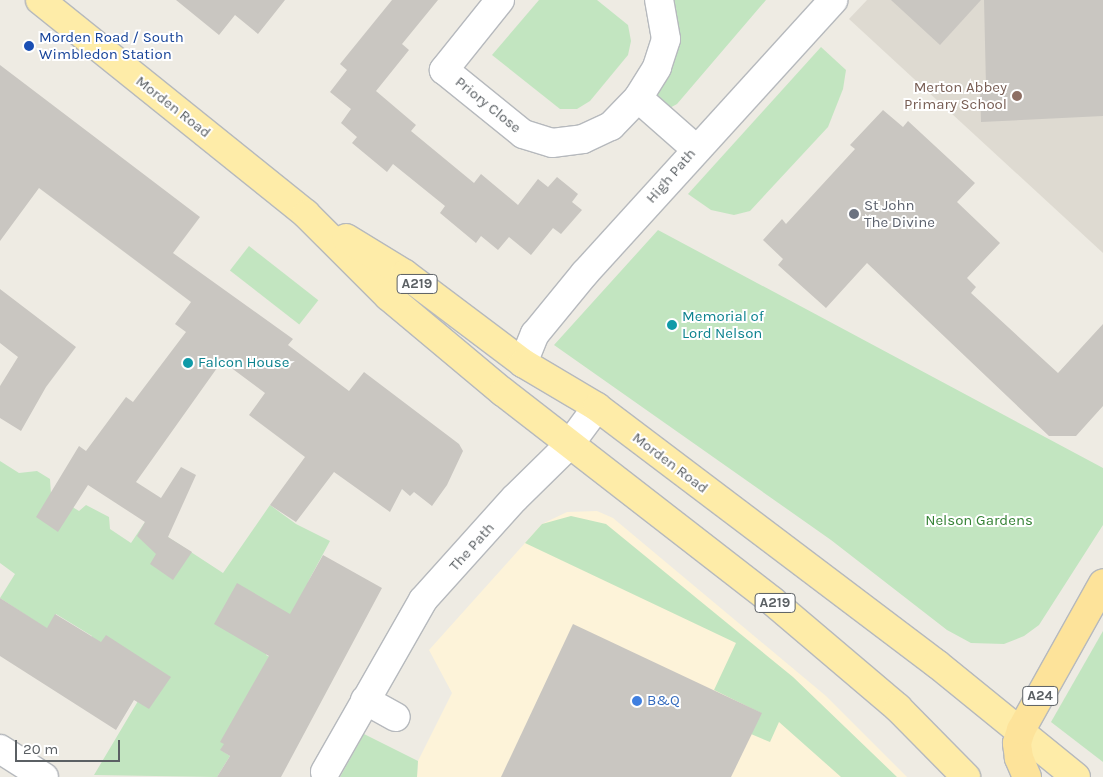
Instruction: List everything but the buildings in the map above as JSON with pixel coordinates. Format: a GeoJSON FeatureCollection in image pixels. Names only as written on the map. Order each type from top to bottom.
{"type":"FeatureCollection","features":[{"type":"Feature","properties":{"kind":"highway","name":"A24"},"geometry":{"type":"LineString","coordinates":[[1027,777],[1019,758],[1017,743],[1021,730],[1103,583]]}},
{"type":"Feature","properties":{"kind":"main road","name":"Morden Road"},"geometry":{"type":"LineString","coordinates":[[40,0],[306,214],[388,296],[569,445],[772,601],[898,708],[966,777]]}},
{"type":"Feature","properties":{"kind":"main road","name":"Morden Road"},"geometry":{"type":"LineString","coordinates":[[306,214],[405,274],[523,363],[597,408],[1021,730],[1076,777]]}},
{"type":"Feature","properties":{"kind":"street","name":"Priory Close"},"geometry":{"type":"LineString","coordinates":[[500,0],[444,70],[523,134],[552,143],[583,139],[611,126],[638,98],[657,66],[666,39],[659,0]]}},
{"type":"Feature","properties":{"kind":"street","name":"High Path"},"geometry":{"type":"LineString","coordinates":[[523,363],[535,334],[551,314],[695,148],[833,0]]}},
{"type":"Feature","properties":{"kind":"street"},"geometry":{"type":"LineString","coordinates":[[638,98],[695,148]]}},
{"type":"Feature","properties":{"kind":"street","name":"The Path"},"geometry":{"type":"LineString","coordinates":[[325,772],[423,600],[515,498],[569,445],[597,408]]}},
{"type":"Feature","properties":{"kind":"street"},"geometry":{"type":"LineString","coordinates":[[365,700],[396,717]]}},
{"type":"Feature","properties":{"kind":"street"},"geometry":{"type":"LineString","coordinates":[[0,749],[44,777]]}},
{"type":"Feature","properties":{"kind":"shaded area","name":"Merton Abbey Primary School"},"geometry":{"type":"Polygon","coordinates":[[[867,0],[1103,0],[1103,253],[849,19],[867,0]]]}},
{"type":"Feature","properties":{"kind":"shaded area"},"geometry":{"type":"Polygon","coordinates":[[[597,511],[613,518],[826,696],[907,777],[417,777],[418,761],[452,693],[429,650],[542,524],[567,512],[597,511]]]}},
{"type":"Feature","properties":{"kind":"green space"},"geometry":{"type":"Polygon","coordinates":[[[539,0],[597,0],[628,25],[631,41],[628,55],[590,101],[577,109],[560,109],[492,55],[539,0]]]}},
{"type":"Feature","properties":{"kind":"green space"},"geometry":{"type":"Polygon","coordinates":[[[674,0],[766,0],[677,104],[666,110],[650,98],[670,62],[678,23],[674,0]]]}},
{"type":"Feature","properties":{"kind":"green space"},"geometry":{"type":"Polygon","coordinates":[[[821,47],[846,70],[843,89],[828,127],[750,211],[734,215],[711,210],[688,194],[821,47]]]}},
{"type":"Feature","properties":{"kind":"green space","name":"Nelson Gardens"},"geometry":{"type":"Polygon","coordinates":[[[658,230],[1103,468],[1103,525],[1039,625],[1024,636],[1004,644],[971,643],[947,630],[831,540],[554,345],[658,230]]]}},
{"type":"Feature","properties":{"kind":"green space"},"geometry":{"type":"Polygon","coordinates":[[[249,246],[318,300],[299,325],[230,270],[249,246]]]}},
{"type":"Feature","properties":{"kind":"green space"},"geometry":{"type":"Polygon","coordinates":[[[0,461],[19,473],[37,471],[50,479],[51,494],[79,511],[86,505],[109,517],[110,529],[131,543],[145,522],[223,573],[270,505],[296,524],[330,541],[308,582],[330,594],[279,632],[266,655],[276,660],[257,713],[221,750],[230,756],[217,777],[94,775],[144,691],[92,657],[92,636],[56,614],[47,629],[0,598],[15,574],[0,563],[0,461]]]}},
{"type":"Feature","properties":{"kind":"green space"},"geometry":{"type":"Polygon","coordinates":[[[571,516],[606,524],[793,677],[897,777],[841,777],[779,722],[770,742],[751,734],[761,713],[714,690],[736,643],[525,543],[542,524],[571,516]]]}},
{"type":"Feature","properties":{"kind":"green space"},"geometry":{"type":"Polygon","coordinates":[[[1103,631],[1103,762],[1051,722],[1103,631]]]}},
{"type":"Feature","properties":{"kind":"green space"},"geometry":{"type":"Polygon","coordinates":[[[364,734],[418,761],[417,777],[340,777],[364,734]]]}},
{"type":"Feature","properties":{"kind":"place","name":"Morden Road / South Wimbledon Station"},"geometry":{"type":"Point","coordinates":[29,46]}},
{"type":"Feature","properties":{"kind":"place","name":"Merton Abbey Primary School"},"geometry":{"type":"Point","coordinates":[1017,96]}},
{"type":"Feature","properties":{"kind":"place","name":"St John The Divine"},"geometry":{"type":"Point","coordinates":[854,214]}},
{"type":"Feature","properties":{"kind":"place","name":"Memorial of Lord Nelson"},"geometry":{"type":"Point","coordinates":[672,325]}},
{"type":"Feature","properties":{"kind":"place","name":"Falcon House"},"geometry":{"type":"Point","coordinates":[188,363]}},
{"type":"Feature","properties":{"kind":"place","name":"B&Q"},"geometry":{"type":"Point","coordinates":[637,701]}}]}
